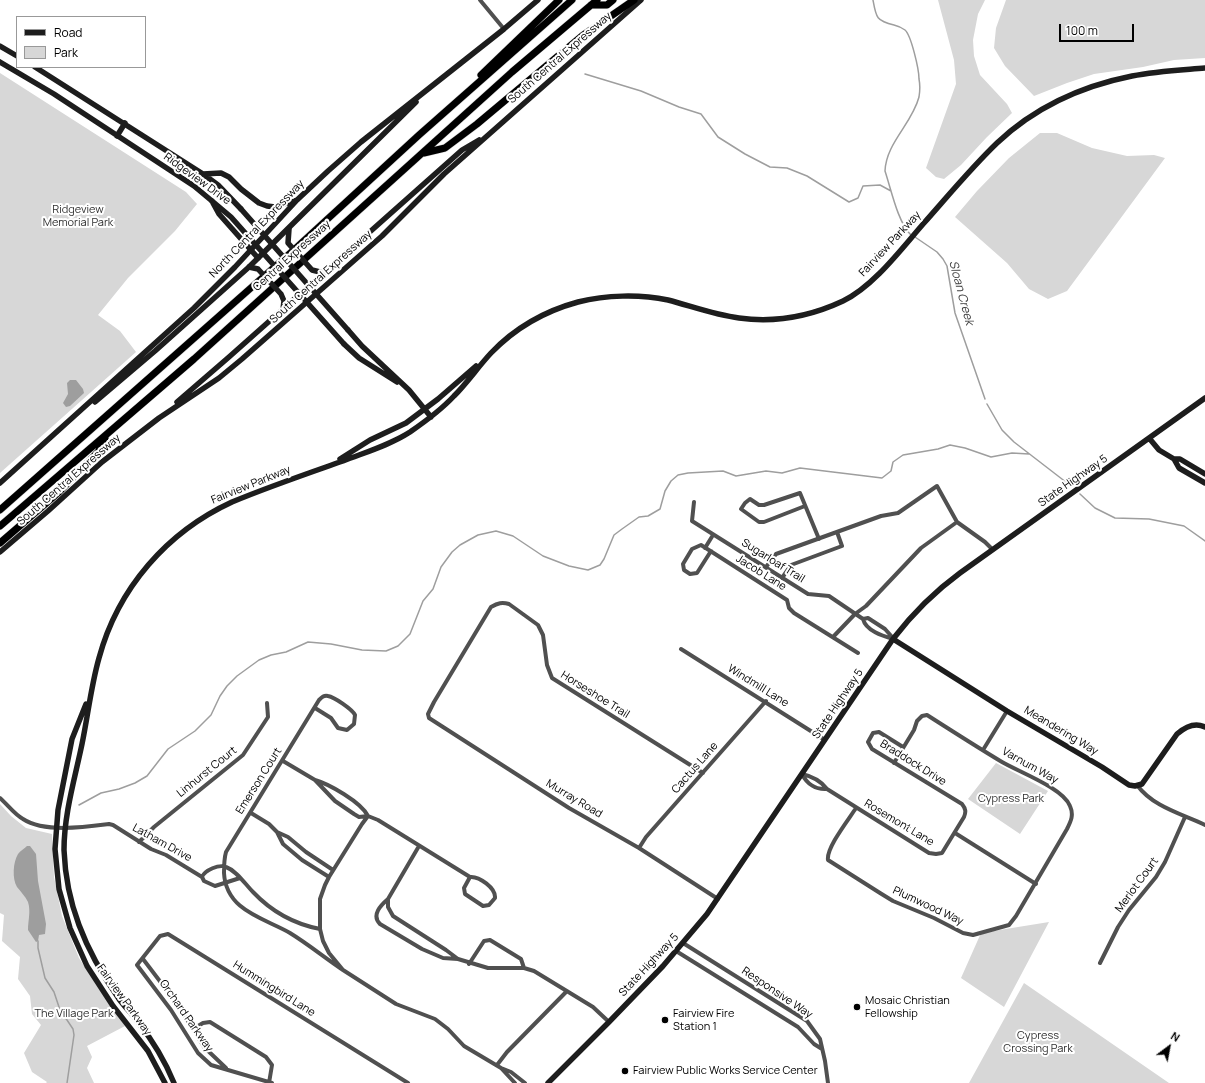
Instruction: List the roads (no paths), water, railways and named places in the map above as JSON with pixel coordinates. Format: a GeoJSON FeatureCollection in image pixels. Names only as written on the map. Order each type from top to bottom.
{"type":"FeatureCollection","features":[{"type":"Feature","properties":{"kind":"highway"},"geometry":{"type":"LineString","coordinates":[[419,135],[559,0]]}},
{"type":"Feature","properties":{"kind":"highway","name":"Central Expressway"},"geometry":{"type":"LineString","coordinates":[[2,508],[296,248],[419,135],[572,0]]}},
{"type":"Feature","properties":{"kind":"highway","name":"Central Expressway"},"geometry":{"type":"LineString","coordinates":[[0,526],[194,359],[512,72],[597,0]]}},
{"type":"Feature","properties":{"kind":"highway"},"geometry":{"type":"LineString","coordinates":[[591,5],[607,5],[613,0]]}},
{"type":"Feature","properties":{"kind":"highway"},"geometry":{"type":"LineString","coordinates":[[423,153],[445,148],[477,124],[582,36],[634,0]]}},
{"type":"Feature","properties":{"kind":"highway"},"geometry":{"type":"LineString","coordinates":[[0,543],[58,492],[94,457],[98,452],[106,434]]}},
{"type":"Feature","properties":{"kind":"main road","name":"North Central Expressway"},"geometry":{"type":"LineString","coordinates":[[0,483],[194,308],[297,200],[361,142],[431,88],[538,0]]}},
{"type":"Feature","properties":{"kind":"main road","name":"South Central Expressway"},"geometry":{"type":"LineString","coordinates":[[0,552],[102,462],[159,418],[219,378],[267,338],[382,236],[422,194],[641,0]]}},
{"type":"Feature","properties":{"kind":"main road"},"geometry":{"type":"LineString","coordinates":[[0,46],[16,55]]}},
{"type":"Feature","properties":{"kind":"main road","name":"Ridgeview Drive"},"geometry":{"type":"LineString","coordinates":[[0,62],[54,94],[194,186],[232,217],[344,344],[360,358],[410,390]]}},
{"type":"Feature","properties":{"kind":"main road","name":"Ridgeview Drive"},"geometry":{"type":"LineString","coordinates":[[37,68],[218,185],[362,346],[410,390],[431,417]]}},
{"type":"Feature","properties":{"kind":"main road","name":"Fairview Parkway"},"geometry":{"type":"LineString","coordinates":[[330,465],[370,440],[406,422],[425,409],[515,332],[530,322],[542,315],[577,302],[601,298],[636,296],[663,299],[728,316],[750,319],[780,319],[803,316],[819,311],[848,298],[867,284],[889,263],[970,171],[996,144],[1025,120],[1048,106],[1082,90],[1131,76],[1205,68]]}},
{"type":"Feature","properties":{"kind":"main road"},"geometry":{"type":"LineString","coordinates":[[81,411],[100,398],[198,314],[249,267],[431,88]]}},
{"type":"Feature","properties":{"kind":"main road"},"geometry":{"type":"LineString","coordinates":[[117,136],[125,124]]}},
{"type":"Feature","properties":{"kind":"main road"},"geometry":{"type":"LineString","coordinates":[[159,418],[300,295],[462,150],[489,134]]}},
{"type":"Feature","properties":{"kind":"main road"},"geometry":{"type":"LineString","coordinates":[[203,174],[221,173],[229,177],[258,203],[267,206],[276,207],[297,200]]}},
{"type":"Feature","properties":{"kind":"main road"},"geometry":{"type":"LineString","coordinates":[[212,201],[219,214],[258,258]]}},
{"type":"Feature","properties":{"kind":"main road"},"geometry":{"type":"LineString","coordinates":[[289,229],[288,243],[312,270],[324,273]]}},
{"type":"Feature","properties":{"kind":"main road"},"geometry":{"type":"LineString","coordinates":[[249,267],[258,269],[281,294],[284,301],[283,309]]}},
{"type":"Feature","properties":{"kind":"main road","name":"Fairview Parkway"},"geometry":{"type":"LineString","coordinates":[[174,1083],[168,1068],[155,1046],[120,1000],[99,968],[83,936],[74,911],[68,887],[64,849],[66,828],[90,693],[102,648],[117,610],[141,573],[161,550],[194,523],[218,508],[245,496],[392,442],[403,436],[431,417],[455,395],[493,351]]}},
{"type":"Feature","properties":{"kind":"main road","name":"State Highway 5"},"geometry":{"type":"LineString","coordinates":[[548,1083],[609,1022],[683,943],[718,899],[913,613],[952,579],[992,549],[1205,398]]}},
{"type":"Feature","properties":{"kind":"main road"},"geometry":{"type":"LineString","coordinates":[[1149,438],[1159,450],[1174,459],[1179,468],[1205,483]]}},
{"type":"Feature","properties":{"kind":"main road"},"geometry":{"type":"LineString","coordinates":[[1174,459],[1180,459],[1205,474]]}},
{"type":"Feature","properties":{"kind":"main road","name":"Meandering Way"},"geometry":{"type":"LineString","coordinates":[[894,639],[1007,711],[1129,784],[1137,785]]}},
{"type":"Feature","properties":{"kind":"main road","name":"Fairview Parkway"},"geometry":{"type":"LineString","coordinates":[[90,693],[72,738],[60,800],[55,849],[59,889],[70,928],[87,966],[113,1006],[148,1050],[165,1083]]}},
{"type":"Feature","properties":{"kind":"main road"},"geometry":{"type":"LineString","coordinates":[[1137,785],[1142,784],[1145,781],[1177,734],[1183,729],[1195,725],[1205,727]]}},
{"type":"Feature","properties":{"kind":"street"},"geometry":{"type":"LineString","coordinates":[[480,0],[504,29]]}},
{"type":"Feature","properties":{"kind":"street"},"geometry":{"type":"LineString","coordinates":[[766,567],[776,554],[881,516],[898,513],[937,486],[957,522],[992,549]]}},
{"type":"Feature","properties":{"kind":"street"},"geometry":{"type":"LineString","coordinates":[[805,506],[764,522],[759,522],[740,509],[750,499],[759,505],[764,505],[800,493],[819,539]]}},
{"type":"Feature","properties":{"kind":"street","name":"Sugarloaf Trail"},"geometry":{"type":"LineString","coordinates":[[694,502],[692,521],[808,594],[829,596],[862,619],[864,625],[881,635],[894,639]]}},
{"type":"Feature","properties":{"kind":"street"},"geometry":{"type":"LineString","coordinates":[[833,637],[855,614],[866,606],[921,548],[957,522]]}},
{"type":"Feature","properties":{"kind":"street"},"geometry":{"type":"LineString","coordinates":[[782,578],[791,565],[842,546],[837,532]]}},
{"type":"Feature","properties":{"kind":"street"},"geometry":{"type":"LineString","coordinates":[[710,552],[697,572],[690,574],[684,570],[683,564],[692,549],[701,545],[705,548],[713,535]]}},
{"type":"Feature","properties":{"kind":"street","name":"Jacob Lane"},"geometry":{"type":"LineString","coordinates":[[705,548],[787,600],[789,608],[794,613],[858,653]]}},
{"type":"Feature","properties":{"kind":"street","name":"Horseshoe Trail"},"geometry":{"type":"LineString","coordinates":[[430,710],[491,607],[498,603],[505,602],[538,625],[543,635],[546,665],[552,678],[703,773]]}},
{"type":"Feature","properties":{"kind":"street","name":"Sugarloaf Trail"},"geometry":{"type":"LineString","coordinates":[[862,619],[868,618],[885,629],[894,639]]}},
{"type":"Feature","properties":{"kind":"street","name":"Windmill Lane"},"geometry":{"type":"LineString","coordinates":[[681,648],[825,740]]}},
{"type":"Feature","properties":{"kind":"street","name":"Emerson Court"},"geometry":{"type":"LineString","coordinates":[[315,708],[330,718],[338,728],[347,730],[354,724],[356,718],[354,712],[329,696],[323,697],[315,708],[226,852],[224,866],[226,884],[234,900],[246,911],[289,933],[342,970],[396,1004],[435,1019],[448,1029],[464,1046],[499,1067],[511,1072],[525,1083]]}},
{"type":"Feature","properties":{"kind":"street","name":"Cactus Lane"},"geometry":{"type":"LineString","coordinates":[[639,848],[646,837],[766,702]]}},
{"type":"Feature","properties":{"kind":"street","name":"Linhurst Court"},"geometry":{"type":"LineString","coordinates":[[139,842],[154,827],[243,755],[268,717],[267,703]]}},
{"type":"Feature","properties":{"kind":"street","name":"Murray Road"},"geometry":{"type":"LineString","coordinates":[[430,710],[428,714],[430,718],[570,808],[639,848],[718,899]]}},
{"type":"Feature","properties":{"kind":"street"},"geometry":{"type":"LineString","coordinates":[[983,750],[1007,711]]}},
{"type":"Feature","properties":{"kind":"street","name":"Varnum Way"},"geometry":{"type":"LineString","coordinates":[[903,747],[914,730],[917,721],[922,716],[927,715],[983,750],[1060,794],[1070,806],[1073,818],[1036,884]]}},
{"type":"Feature","properties":{"kind":"street","name":"Braddock Drive"},"geometry":{"type":"LineString","coordinates":[[903,747],[879,732],[870,736],[868,742],[872,749],[962,804],[966,812],[955,833]]}},
{"type":"Feature","properties":{"kind":"street"},"geometry":{"type":"LineString","coordinates":[[894,763],[903,747]]}},
{"type":"Feature","properties":{"kind":"street"},"geometry":{"type":"LineString","coordinates":[[283,761],[314,780],[326,784],[359,804],[368,816]]}},
{"type":"Feature","properties":{"kind":"street","name":"Rosemont Lane"},"geometry":{"type":"LineString","coordinates":[[802,774],[809,776],[824,785],[827,789],[856,808],[930,853],[942,853],[955,833]]}},
{"type":"Feature","properties":{"kind":"street"},"geometry":{"type":"LineString","coordinates":[[314,780],[335,801],[354,814],[359,817],[368,816],[378,820],[470,877],[475,877],[492,887],[495,898],[490,906],[483,906],[465,894],[464,888],[470,877]]}},
{"type":"Feature","properties":{"kind":"street"},"geometry":{"type":"LineString","coordinates":[[1137,785],[1144,794],[1180,815],[1205,825]]}},
{"type":"Feature","properties":{"kind":"street"},"geometry":{"type":"LineString","coordinates":[[0,798],[14,813],[28,822],[57,827]]}},
{"type":"Feature","properties":{"kind":"street","name":"Plumwood Way"},"geometry":{"type":"LineString","coordinates":[[856,808],[831,848],[827,856],[828,860],[893,901],[934,918],[963,933],[973,935],[1010,925],[1036,884]]}},
{"type":"Feature","properties":{"kind":"street"},"geometry":{"type":"LineString","coordinates":[[251,813],[269,824],[277,832],[283,844],[302,860],[329,877]]}},
{"type":"Feature","properties":{"kind":"street"},"geometry":{"type":"LineString","coordinates":[[342,970],[329,953],[320,929],[320,899],[329,877],[368,816]]}},
{"type":"Feature","properties":{"kind":"street","name":"Merlot Court"},"geometry":{"type":"LineString","coordinates":[[1100,963],[1118,927],[1129,910],[1156,877],[1165,862],[1185,817]]}},
{"type":"Feature","properties":{"kind":"street","name":"Latham Drive"},"geometry":{"type":"LineString","coordinates":[[57,827],[82,828],[109,824],[151,849],[180,862],[202,877]]}},
{"type":"Feature","properties":{"kind":"street"},"geometry":{"type":"LineString","coordinates":[[277,832],[288,836],[306,852],[334,870]]}},
{"type":"Feature","properties":{"kind":"street"},"geometry":{"type":"LineString","coordinates":[[955,833],[1036,884]]}},
{"type":"Feature","properties":{"kind":"street"},"geometry":{"type":"LineString","coordinates":[[419,846],[388,899],[383,903],[377,913],[377,920],[380,924],[422,949],[443,958],[458,960],[488,968],[530,969],[593,1007],[609,1022]]}},
{"type":"Feature","properties":{"kind":"street"},"geometry":{"type":"LineString","coordinates":[[240,878],[226,884],[211,886],[204,881],[202,877],[204,873],[224,866],[232,870],[240,878],[259,899],[274,910],[294,921],[320,929]]}},
{"type":"Feature","properties":{"kind":"street"},"geometry":{"type":"LineString","coordinates":[[388,899],[388,907],[393,916],[446,950],[458,960]]}},
{"type":"Feature","properties":{"kind":"street","name":"Hummingbird Lane"},"geometry":{"type":"LineString","coordinates":[[137,965],[160,936],[168,934],[407,1083]]}},
{"type":"Feature","properties":{"kind":"street"},"geometry":{"type":"LineString","coordinates":[[470,964],[482,944],[487,940],[490,940],[521,959],[524,968]]}},
{"type":"Feature","properties":{"kind":"street","name":"Responsive Way"},"geometry":{"type":"LineString","coordinates":[[683,943],[807,1021],[820,1040],[822,1049]]}},
{"type":"Feature","properties":{"kind":"street","name":"Responsive Way"},"geometry":{"type":"LineString","coordinates":[[676,950],[798,1027],[814,1044],[822,1049]]}},
{"type":"Feature","properties":{"kind":"street","name":"Orchard Parkway"},"geometry":{"type":"LineString","coordinates":[[143,959],[167,989],[204,1047],[226,1068]]}},
{"type":"Feature","properties":{"kind":"street","name":"Orchard Parkway"},"geometry":{"type":"LineString","coordinates":[[137,965],[171,1010],[198,1052],[211,1065],[226,1068],[270,1083]]}},
{"type":"Feature","properties":{"kind":"street"},"geometry":{"type":"LineString","coordinates":[[515,1083],[499,1067],[507,1052],[567,991]]}},
{"type":"Feature","properties":{"kind":"street"},"geometry":{"type":"LineString","coordinates":[[193,1029],[204,1022],[210,1022],[266,1057],[272,1065],[270,1083]]}},
{"type":"Feature","properties":{"kind":"street"},"geometry":{"type":"LineString","coordinates":[[822,1049],[828,1083]]}},
{"type":"Feature","properties":{"kind":"waterway","name":"Sloan Creek"},"geometry":{"type":"LineString","coordinates":[[873,0],[876,14],[880,20],[901,27],[907,33],[918,68],[920,85],[916,107],[894,142],[886,161],[885,171],[892,196],[902,222],[906,230],[911,235]]}},
{"type":"Feature","properties":{"kind":"waterway"},"geometry":{"type":"LineString","coordinates":[[585,74],[641,91],[679,107],[701,114],[718,137],[745,154],[770,167],[787,168],[807,176],[849,202],[858,198],[863,186],[880,185],[891,191]]}},
{"type":"Feature","properties":{"kind":"waterway","name":"Sloan Creek"},"geometry":{"type":"LineString","coordinates":[[915,237],[937,252],[947,266],[955,313],[985,399]]}},
{"type":"Feature","properties":{"kind":"waterway","name":"Sloan Creek"},"geometry":{"type":"LineString","coordinates":[[987,404],[1002,430],[1014,442],[1071,486]]}},
{"type":"Feature","properties":{"kind":"waterway"},"geometry":{"type":"LineString","coordinates":[[79,805],[101,793],[119,789],[135,783],[147,776],[168,749],[195,731],[211,715],[220,696],[227,686],[237,676],[259,660],[271,655],[286,652],[308,642],[331,644],[362,650],[386,651],[398,646],[410,634],[423,601],[433,589],[441,567],[452,552],[460,545],[478,535],[496,531],[513,536],[543,556],[569,566],[588,570],[600,565],[614,535],[639,517],[648,516],[660,509],[665,491],[671,481],[678,475],[723,471],[736,476],[766,471],[782,473],[800,468],[882,478],[891,471],[893,462],[903,455],[938,449],[950,445],[965,448],[991,457],[1012,453],[1029,454]]}},
{"type":"Feature","properties":{"kind":"waterway","name":"Sloan Creek"},"geometry":{"type":"LineString","coordinates":[[1080,494],[1095,508],[1115,518],[1149,519],[1184,526],[1205,541]]}},
{"type":"Feature","properties":{"kind":"waterway"},"geometry":{"type":"LineString","coordinates":[[38,941],[38,948],[45,978],[54,992],[61,1013],[73,1029],[74,1035],[67,1083]]}},
{"type":"Feature","properties":{"kind":"place","name":"Mosaic Christian Fellowship"},"geometry":{"type":"Point","coordinates":[857,1007]}},
{"type":"Feature","properties":{"kind":"place","name":"Fairview Fire Station 1"},"geometry":{"type":"Point","coordinates":[665,1020]}},
{"type":"Feature","properties":{"kind":"place","name":"Fairview Public Works Service Center"},"geometry":{"type":"Point","coordinates":[625,1071]}},
{"type":"Feature","properties":{"kind":"park label","name":"Ridgeview Memorial Park"},"geometry":{"type":"Point","coordinates":[78,216]}},
{"type":"Feature","properties":{"kind":"park label","name":"Cypress Park"},"geometry":{"type":"Point","coordinates":[1011,799]}},
{"type":"Feature","properties":{"kind":"park label","name":"The Village Park"},"geometry":{"type":"Point","coordinates":[74,1014]}},
{"type":"Feature","properties":{"kind":"park label","name":"Cypress Crossing Park"},"geometry":{"type":"Point","coordinates":[1038,1042]}}]}
